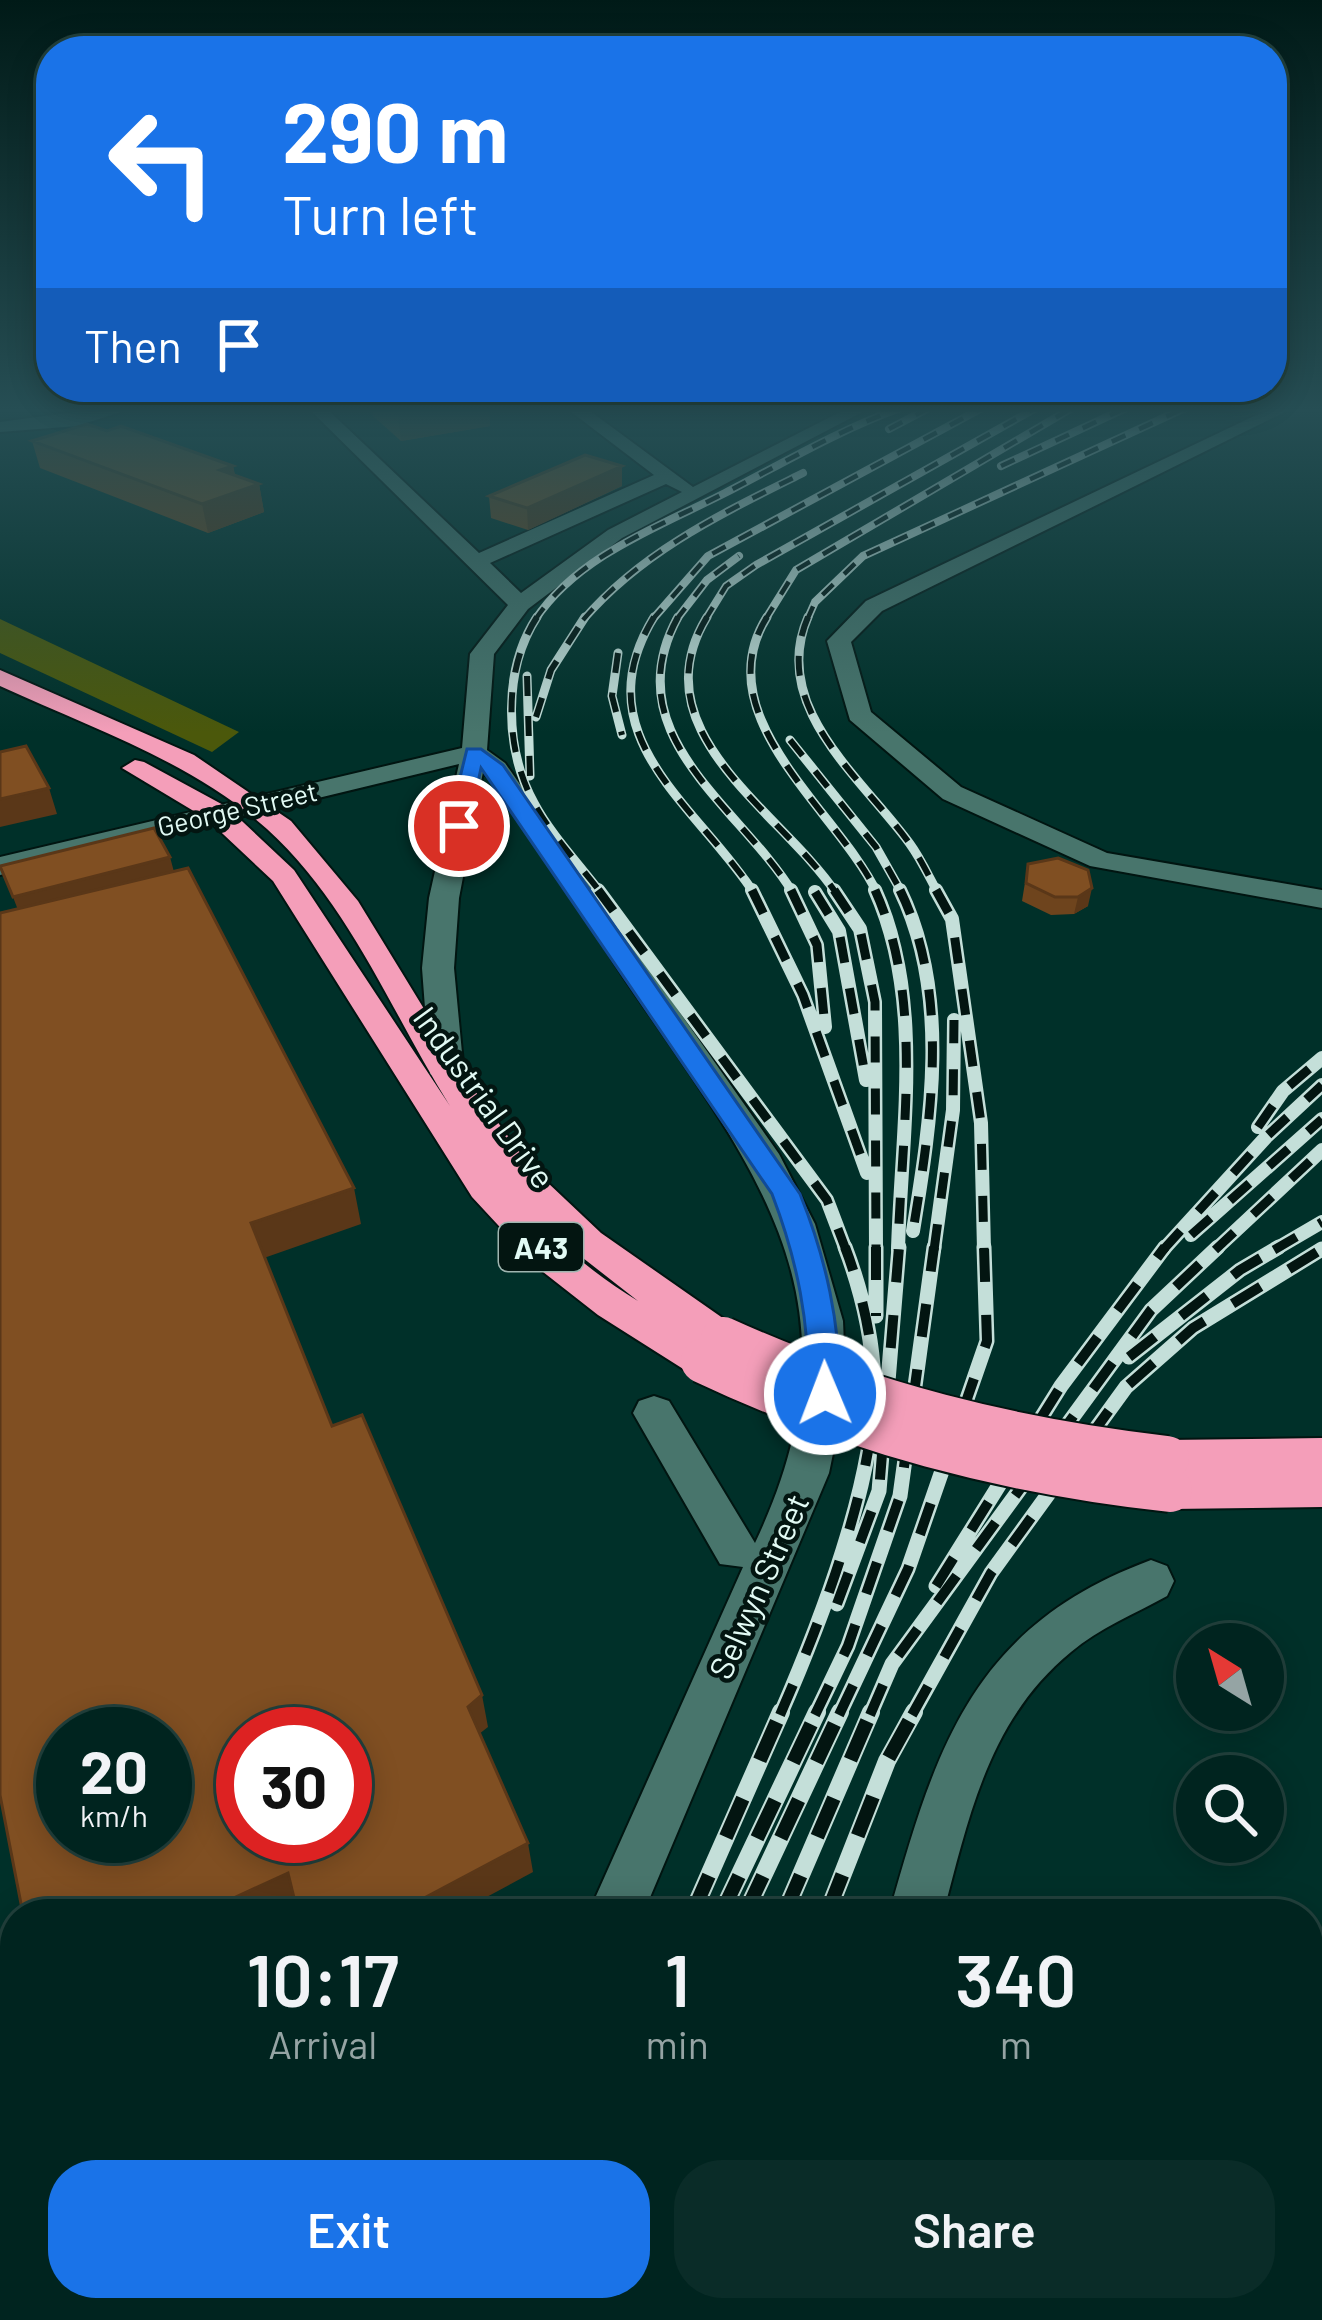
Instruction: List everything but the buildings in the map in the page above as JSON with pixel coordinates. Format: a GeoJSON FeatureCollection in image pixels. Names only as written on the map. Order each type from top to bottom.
{"type":"FeatureCollection","features":[{"type":"Feature","properties":{"kind":"highway","name":"Industrial Drive"},"geometry":{"type":"LineString","coordinates":[[0,676],[221,782],[254,804],[312,860],[352,915],[447,1074],[518,1177],[713,1350]]}},
{"type":"Feature","properties":{"kind":"highway","name":"Industrial Drive"},"geometry":{"type":"LineString","coordinates":[[0,702],[217,813],[284,876],[485,1188],[552,1258],[612,1304],[713,1350],[823,1415],[914,1445],[1037,1473],[1169,1474],[1322,1487]]}},
{"type":"Feature","properties":{"kind":"highway","name":"Industrial Drive"},"geometry":{"type":"LineString","coordinates":[[1169,1474],[1322,1456]]}},
{"type":"Feature","properties":{"kind":"street"},"geometry":{"type":"LineString","coordinates":[[428,516],[520,604]]}},
{"type":"Feature","properties":{"kind":"street"},"geometry":{"type":"LineString","coordinates":[[476,562],[578,516]]}},
{"type":"Feature","properties":{"kind":"street"},"geometry":{"type":"LineString","coordinates":[[447,1074],[438,968],[443,898],[474,753],[482,654],[520,604],[615,534],[648,516]]}},
{"type":"Feature","properties":{"kind":"street"},"geometry":{"type":"LineString","coordinates":[[1060,516],[874,606],[839,641],[859,715],[952,794],[1100,860],[1322,899]]}},
{"type":"Feature","properties":{"kind":"street","name":"George Street"},"geometry":{"type":"LineString","coordinates":[[0,866],[474,753]]}},
{"type":"Feature","properties":{"kind":"street","name":"Selwyn Street"},"geometry":{"type":"LineString","coordinates":[[474,753],[496,770],[748,1132],[786,1194],[808,1248],[824,1319],[825,1394],[804,1480],[622,1899]]}},
{"type":"Feature","properties":{"kind":"street"},"geometry":{"type":"LineString","coordinates":[[654,1413],[736,1550]]}},
{"type":"Feature","properties":{"kind":"street"},"geometry":{"type":"LineString","coordinates":[[920,1899],[956,1776],[984,1708],[1056,1634],[1151,1581]]}},
{"type":"Feature","properties":{"kind":"green space"},"geometry":{"type":"Polygon","coordinates":[[[0,619],[239,732],[212,752],[0,653],[0,619]]]}},
{"type":"Feature","properties":{"kind":"railway"},"geometry":{"type":"LineString","coordinates":[[536,619],[596,560],[677,516]]}},
{"type":"Feature","properties":{"kind":"railway"},"geometry":{"type":"LineString","coordinates":[[583,620],[657,554],[719,516]]}},
{"type":"Feature","properties":{"kind":"railway"},"geometry":{"type":"LineString","coordinates":[[653,618],[708,556],[782,516]]}},
{"type":"Feature","properties":{"kind":"railway"},"geometry":{"type":"LineString","coordinates":[[705,620],[726,586],[843,516]]}},
{"type":"Feature","properties":{"kind":"railway"},"geometry":{"type":"LineString","coordinates":[[765,620],[796,570],[888,516]]}},
{"type":"Feature","properties":{"kind":"railway"},"geometry":{"type":"LineString","coordinates":[[807,619],[815,602],[863,556],[949,516]]}},
{"type":"Feature","properties":{"kind":"railway"},"geometry":{"type":"LineString","coordinates":[[678,618],[707,580],[739,556]]}},
{"type":"Feature","properties":{"kind":"railway"},"geometry":{"type":"LineString","coordinates":[[707,617],[690,659],[690,697],[703,734],[725,768],[836,893]]}},
{"type":"Feature","properties":{"kind":"railway"},"geometry":{"type":"LineString","coordinates":[[767,617],[752,654],[752,691],[764,727],[877,893]]}},
{"type":"Feature","properties":{"kind":"railway"},"geometry":{"type":"LineString","coordinates":[[653,618],[635,659],[631,698],[639,733],[655,767],[752,891]]}},
{"type":"Feature","properties":{"kind":"railway"},"geometry":{"type":"LineString","coordinates":[[678,618],[662,659],[661,698],[672,734],[692,767],[791,891]]}},
{"type":"Feature","properties":{"kind":"railway"},"geometry":{"type":"LineString","coordinates":[[536,619],[513,684],[517,758],[541,815],[601,893]]}},
{"type":"Feature","properties":{"kind":"railway"},"geometry":{"type":"LineString","coordinates":[[807,619],[799,650],[810,711],[846,767],[910,844],[938,893]]}},
{"type":"Feature","properties":{"kind":"railway"},"geometry":{"type":"LineString","coordinates":[[536,717],[551,670],[583,620]]}},
{"type":"Feature","properties":{"kind":"railway"},"geometry":{"type":"LineString","coordinates":[[618,653],[612,696],[622,735]]}},
{"type":"Feature","properties":{"kind":"railway"},"geometry":{"type":"LineString","coordinates":[[527,676],[530,776]]}},
{"type":"Feature","properties":{"kind":"railway"},"geometry":{"type":"LineString","coordinates":[[790,740],[876,847],[902,893]]}},
{"type":"Feature","properties":{"kind":"railway"},"geometry":{"type":"LineString","coordinates":[[598,890],[827,1200],[846,1250]]}},
{"type":"Feature","properties":{"kind":"railway"},"geometry":{"type":"LineString","coordinates":[[875,890],[890,932],[905,1021],[898,1250]]}},
{"type":"Feature","properties":{"kind":"railway"},"geometry":{"type":"LineString","coordinates":[[900,890],[916,930],[931,1015],[930,1102],[913,1231]]}},
{"type":"Feature","properties":{"kind":"railway"},"geometry":{"type":"LineString","coordinates":[[936,890],[952,919],[981,1123],[984,1250]]}},
{"type":"Feature","properties":{"kind":"railway"},"geometry":{"type":"LineString","coordinates":[[752,891],[803,995],[867,1173]]}},
{"type":"Feature","properties":{"kind":"railway"},"geometry":{"type":"LineString","coordinates":[[791,891],[817,945],[825,1027]]}},
{"type":"Feature","properties":{"kind":"railway"},"geometry":{"type":"LineString","coordinates":[[815,892],[839,931],[866,1080]]}},
{"type":"Feature","properties":{"kind":"railway"},"geometry":{"type":"LineString","coordinates":[[836,893],[860,929],[875,1002],[876,1250]]}},
{"type":"Feature","properties":{"kind":"railway"},"geometry":{"type":"LineString","coordinates":[[934,1250],[953,1110],[954,1020]]}},
{"type":"Feature","properties":{"kind":"railway"},"geometry":{"type":"LineString","coordinates":[[1258,1127],[1283,1091],[1322,1058]]}},
{"type":"Feature","properties":{"kind":"railway"},"geometry":{"type":"LineString","coordinates":[[1163,1250],[1267,1136],[1322,1085]]}},
{"type":"Feature","properties":{"kind":"railway"},"geometry":{"type":"LineString","coordinates":[[1191,1235],[1322,1119]]}},
{"type":"Feature","properties":{"kind":"railway"},"geometry":{"type":"LineString","coordinates":[[1215,1250],[1322,1150]]}},
{"type":"Feature","properties":{"kind":"railway"},"geometry":{"type":"LineString","coordinates":[[1274,1250],[1322,1222]]}},
{"type":"Feature","properties":{"kind":"railway"},"geometry":{"type":"LineString","coordinates":[[837,1604],[879,1491],[899,1247]]}},
{"type":"Feature","properties":{"kind":"railway"},"geometry":{"type":"LineString","coordinates":[[815,1715],[848,1646],[900,1496],[934,1247]]}},
{"type":"Feature","properties":{"kind":"railway"},"geometry":{"type":"LineString","coordinates":[[839,1715],[908,1569],[987,1341],[984,1247]]}},
{"type":"Feature","properties":{"kind":"railway"},"geometry":{"type":"LineString","coordinates":[[936,1586],[1061,1386],[1165,1247]]}},
{"type":"Feature","properties":{"kind":"railway"},"geometry":{"type":"LineString","coordinates":[[870,1715],[892,1664],[1151,1310],[1218,1247]]}},
{"type":"Feature","properties":{"kind":"railway"},"geometry":{"type":"LineString","coordinates":[[1129,1357],[1240,1270],[1279,1247]]}},
{"type":"Feature","properties":{"kind":"railway"},"geometry":{"type":"LineString","coordinates":[[912,1715],[991,1573],[1126,1387],[1193,1328],[1322,1249]]}},
{"type":"Feature","properties":{"kind":"railway"},"geometry":{"type":"LineString","coordinates":[[780,1715],[843,1551],[872,1420],[874,1381],[868,1330],[846,1250]]}},
{"type":"Feature","properties":{"kind":"railway"},"geometry":{"type":"LineString","coordinates":[[876,1250],[876,1316]]}},
{"type":"Feature","properties":{"kind":"railway"},"geometry":{"type":"LineString","coordinates":[[699,1899],[781,1712]]}},
{"type":"Feature","properties":{"kind":"railway"},"geometry":{"type":"LineString","coordinates":[[728,1899],[817,1712]]}},
{"type":"Feature","properties":{"kind":"railway"},"geometry":{"type":"LineString","coordinates":[[752,1899],[840,1712]]}},
{"type":"Feature","properties":{"kind":"railway"},"geometry":{"type":"LineString","coordinates":[[790,1899],[871,1712]]}},
{"type":"Feature","properties":{"kind":"railway"},"geometry":{"type":"LineString","coordinates":[[833,1899],[887,1761],[914,1712]]}},
{"type":"Feature","properties":{"kind":"route"},"geometry":{"type":"LineString","coordinates":[[459,826],[474,753],[496,770],[748,1132],[786,1194],[808,1248],[824,1319],[825,1394]]}}]}
